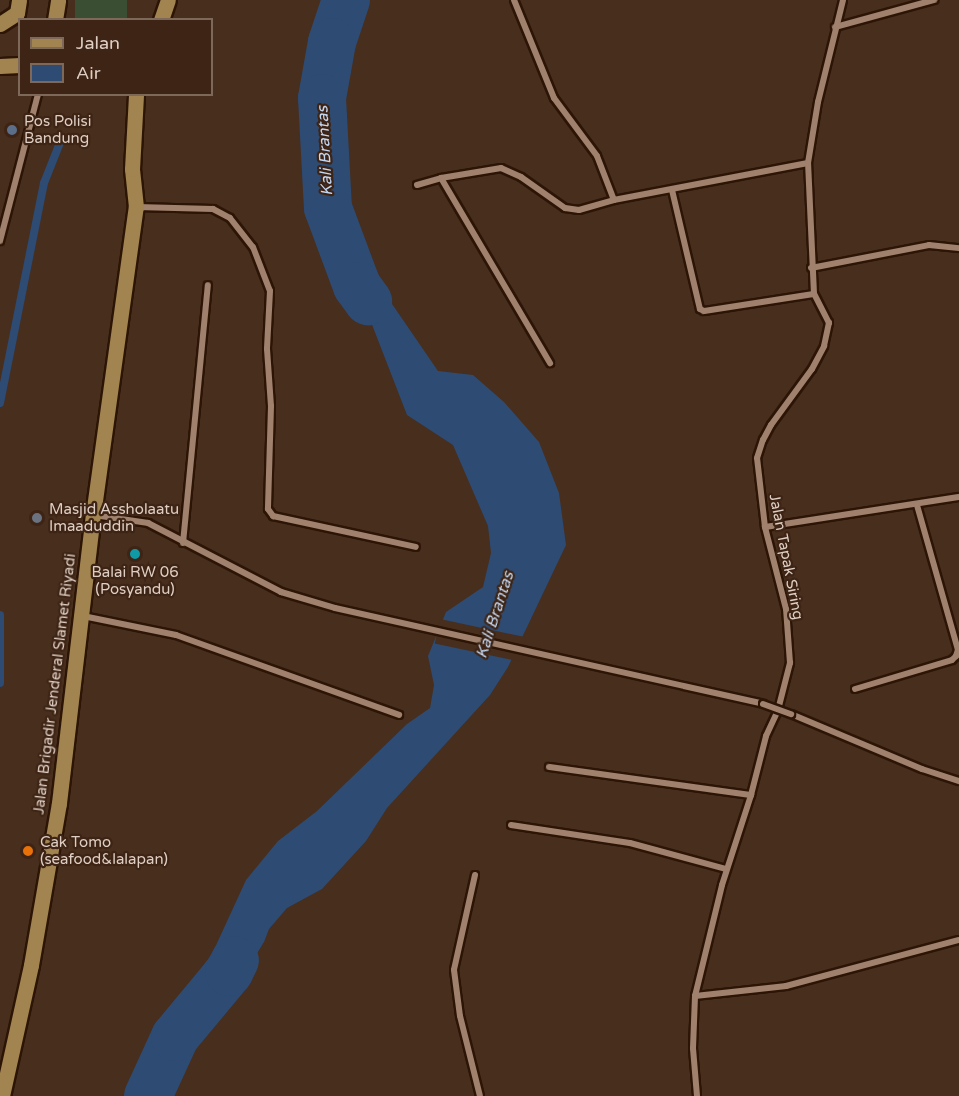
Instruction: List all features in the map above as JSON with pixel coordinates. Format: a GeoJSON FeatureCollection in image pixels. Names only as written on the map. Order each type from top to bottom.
{"type":"FeatureCollection","features":[{"type":"Feature","properties":{"kind":"main road"},"geometry":{"type":"LineString","coordinates":[[0,24],[16,13],[19,0]]}},
{"type":"Feature","properties":{"kind":"main road"},"geometry":{"type":"LineString","coordinates":[[55,18],[58,0]]}},
{"type":"Feature","properties":{"kind":"main road"},"geometry":{"type":"LineString","coordinates":[[0,66],[18,65]]}},
{"type":"Feature","properties":{"kind":"main road","name":"Jalan Brigadir Jenderal Slamet Riyadi"},"geometry":{"type":"LineString","coordinates":[[2,1096],[31,965],[57,815],[83,616],[93,515],[136,207],[132,169],[136,96]]}},
{"type":"Feature","properties":{"kind":"street"},"geometry":{"type":"LineString","coordinates":[[514,0],[554,98],[597,156],[614,200]]}},
{"type":"Feature","properties":{"kind":"street","name":"Jalan Tapak Siring"},"geometry":{"type":"LineString","coordinates":[[697,1096],[693,1048],[695,996],[726,869],[751,795],[790,663],[786,609],[765,527],[757,458],[771,425],[824,346],[829,323],[814,294],[811,268],[808,163],[810,136],[843,0]]}},
{"type":"Feature","properties":{"kind":"street"},"geometry":{"type":"LineString","coordinates":[[835,27],[934,0]]}},
{"type":"Feature","properties":{"kind":"street"},"geometry":{"type":"LineString","coordinates":[[0,241],[37,96]]}},
{"type":"Feature","properties":{"kind":"street"},"geometry":{"type":"LineString","coordinates":[[417,185],[441,178],[501,168],[521,177],[565,208],[579,210],[614,200],[808,163]]}},
{"type":"Feature","properties":{"kind":"street"},"geometry":{"type":"LineString","coordinates":[[441,178],[550,363]]}},
{"type":"Feature","properties":{"kind":"street"},"geometry":{"type":"LineString","coordinates":[[672,190],[700,309],[704,311],[814,294]]}},
{"type":"Feature","properties":{"kind":"street"},"geometry":{"type":"LineString","coordinates":[[136,207],[213,209],[230,218],[253,247],[270,291],[267,349],[271,406],[268,509],[273,516],[416,547]]}},
{"type":"Feature","properties":{"kind":"street"},"geometry":{"type":"LineString","coordinates":[[811,268],[929,245],[959,248]]}},
{"type":"Feature","properties":{"kind":"street"},"geometry":{"type":"LineString","coordinates":[[183,543],[208,285]]}},
{"type":"Feature","properties":{"kind":"street"},"geometry":{"type":"LineString","coordinates":[[765,527],[959,497]]}},
{"type":"Feature","properties":{"kind":"street"},"geometry":{"type":"LineString","coordinates":[[855,689],[952,660],[956,656],[957,650],[917,505]]}},
{"type":"Feature","properties":{"kind":"street"},"geometry":{"type":"LineString","coordinates":[[93,515],[148,523],[281,592],[335,608],[763,704],[922,769],[959,781]]}},
{"type":"Feature","properties":{"kind":"street"},"geometry":{"type":"LineString","coordinates":[[83,616],[176,634],[399,715]]}},
{"type":"Feature","properties":{"kind":"street"},"geometry":{"type":"LineString","coordinates":[[549,767],[751,795]]}},
{"type":"Feature","properties":{"kind":"street"},"geometry":{"type":"LineString","coordinates":[[511,825],[630,843],[726,869]]}},
{"type":"Feature","properties":{"kind":"street"},"geometry":{"type":"LineString","coordinates":[[475,875],[454,970],[460,1016],[480,1096]]}},
{"type":"Feature","properties":{"kind":"street"},"geometry":{"type":"LineString","coordinates":[[695,996],[786,986],[959,940]]}},
{"type":"Feature","properties":{"kind":"green space"},"geometry":{"type":"Polygon","coordinates":[[[75,0],[127,0],[127,18],[75,18],[75,0]]]}},
{"type":"Feature","properties":{"kind":"water"},"geometry":{"type":"Polygon","coordinates":[[[356,238],[363,239],[390,301],[438,371],[473,375],[504,402],[539,442],[559,493],[566,545],[508,667],[490,695],[387,808],[366,841],[322,889],[287,908],[269,929],[264,942],[215,1022],[175,1003],[212,954],[246,880],[278,841],[317,811],[407,724],[430,708],[434,685],[428,656],[446,612],[483,587],[491,553],[488,526],[453,445],[407,415],[371,322],[342,284],[330,245],[356,238]]]}},
{"type":"Feature","properties":{"kind":"pier"},"geometry":{"type":"Polygon","coordinates":[[[440,619],[526,637],[521,662],[435,643],[440,619]]]}},
{"type":"Feature","properties":{"kind":"waterway","name":"Kali Brantas"},"geometry":{"type":"LineString","coordinates":[[346,0],[332,42],[322,98],[328,208],[357,286],[368,301]]}},
{"type":"Feature","properties":{"kind":"waterway"},"geometry":{"type":"LineString","coordinates":[[0,403],[44,183],[61,140]]}},
{"type":"Feature","properties":{"kind":"waterway"},"geometry":{"type":"LineString","coordinates":[[0,615],[0,683]]}},
{"type":"Feature","properties":{"kind":"waterway","name":"Kali Brantas"},"geometry":{"type":"LineString","coordinates":[[148,1096],[175,1037],[229,972],[235,960]]}},
{"type":"Feature","properties":{"kind":"place","name":"Pos Polisi Bandung"},"geometry":{"type":"Point","coordinates":[12,130]}},
{"type":"Feature","properties":{"kind":"place","name":"Masjid Assholaatu Imaaduddin"},"geometry":{"type":"Point","coordinates":[37,518]}},
{"type":"Feature","properties":{"kind":"place","name":"Balai RW 06 (Posyandu)"},"geometry":{"type":"Point","coordinates":[135,554]}},
{"type":"Feature","properties":{"kind":"place","name":"Cak Tomo (seafood&lalapan)"},"geometry":{"type":"Point","coordinates":[28,851]}}]}
